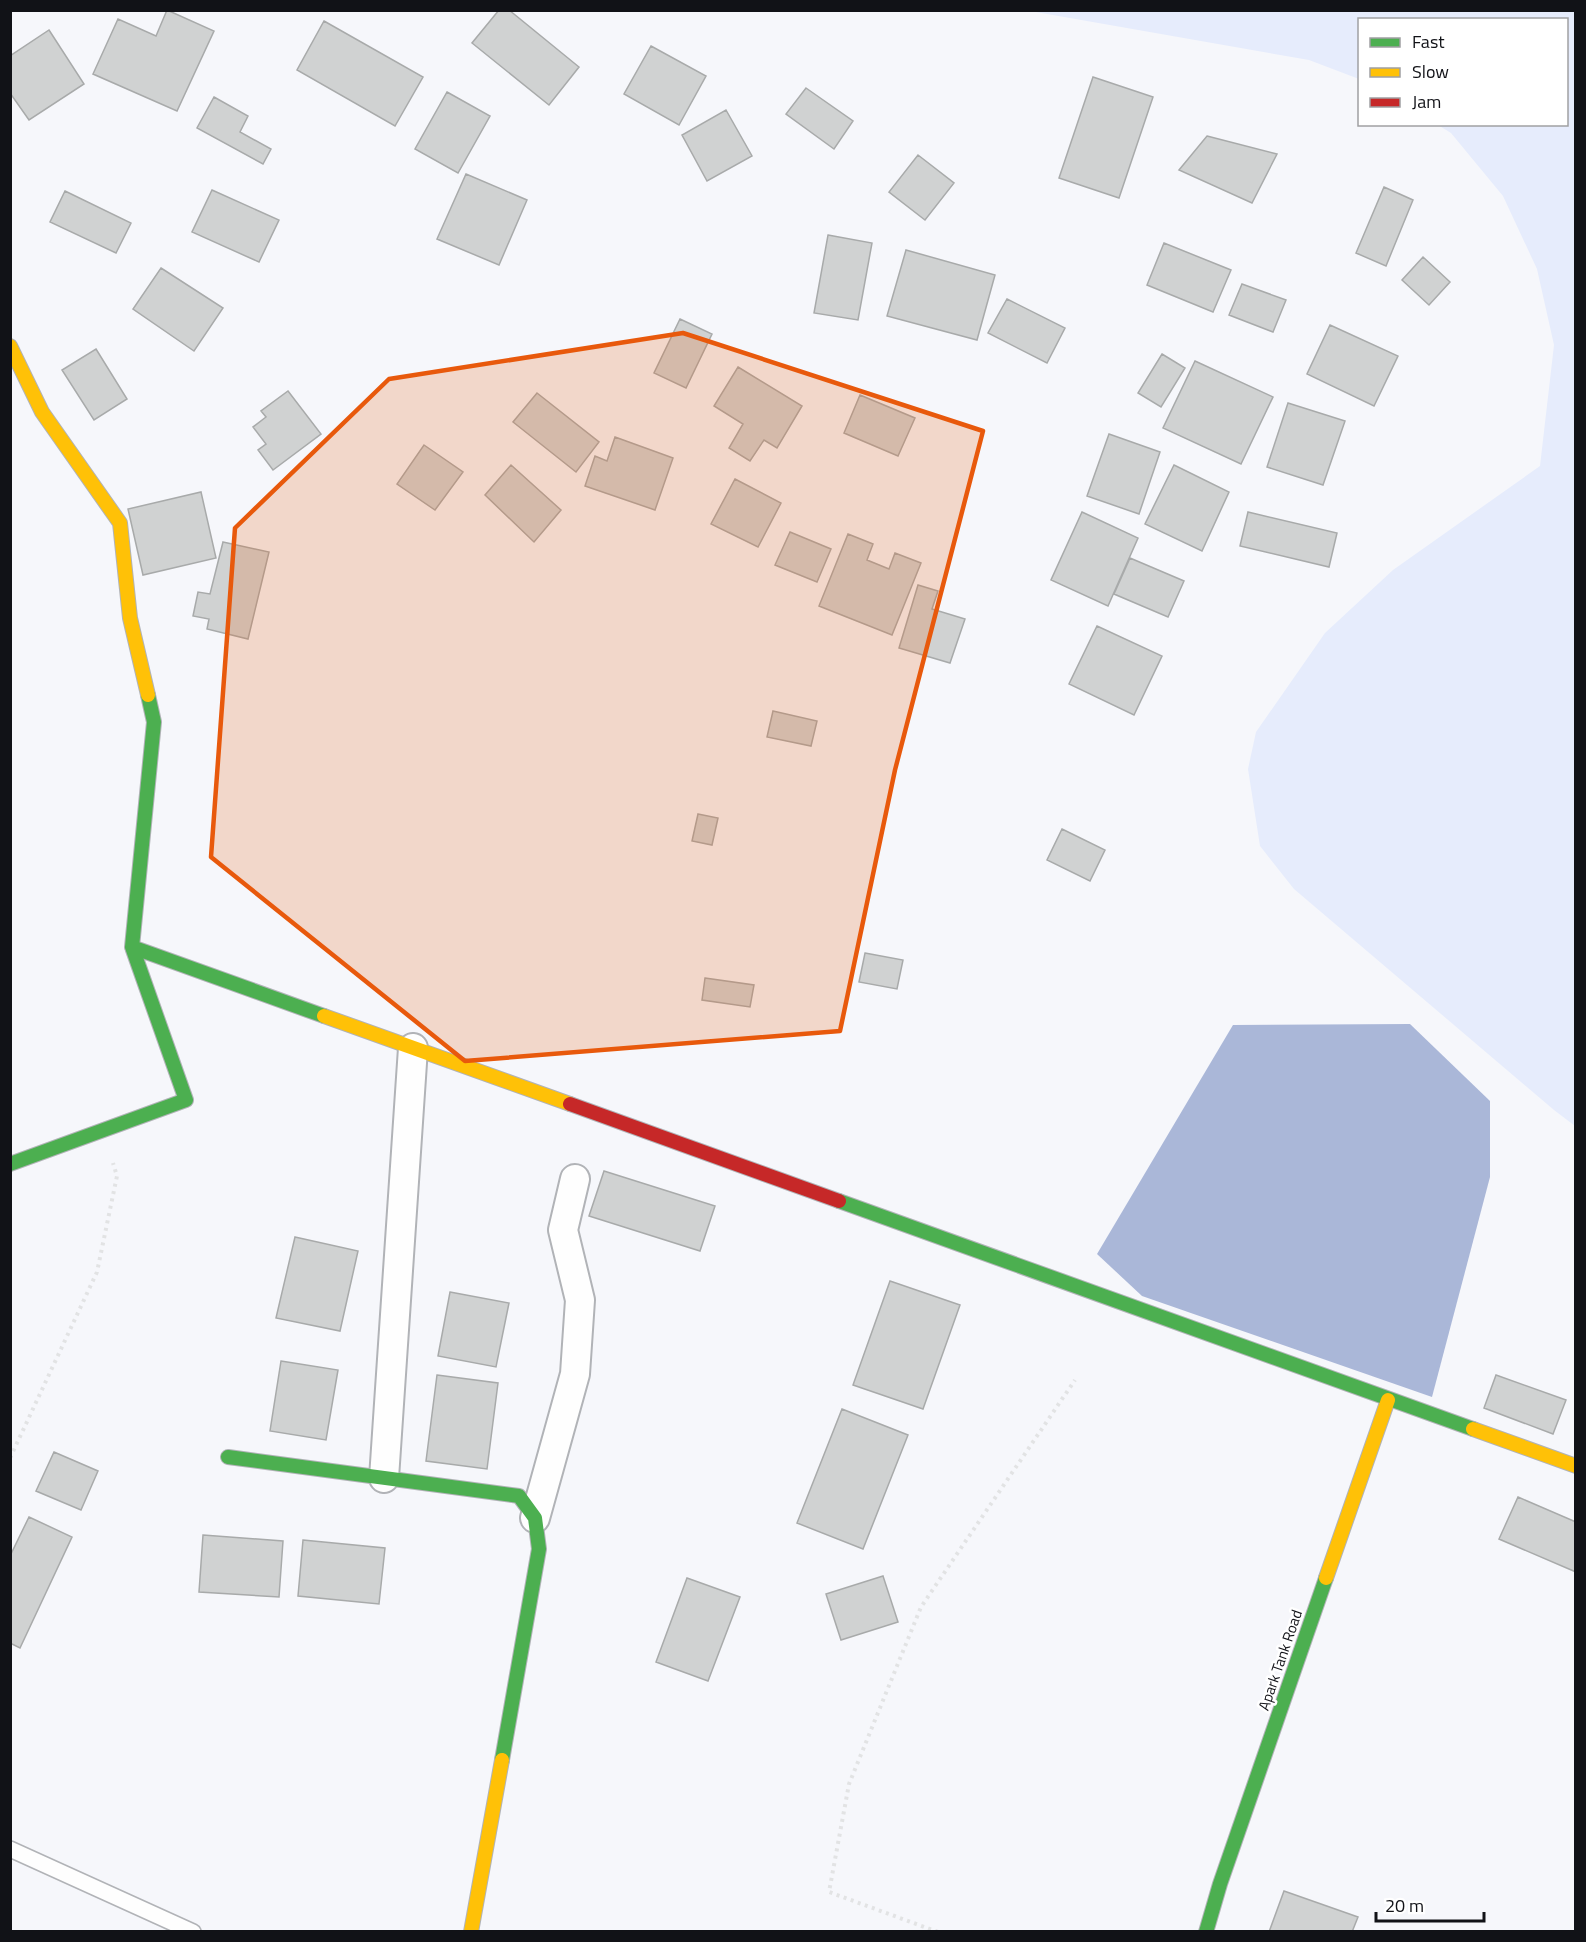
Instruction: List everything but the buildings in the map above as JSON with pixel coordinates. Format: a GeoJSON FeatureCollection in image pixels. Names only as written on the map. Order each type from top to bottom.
{"type":"FeatureCollection","features":[{"type":"Feature","properties":{"kind":"street"},"geometry":{"type":"LineString","coordinates":[[10,346],[42,412],[120,523],[130,618],[154,722],[132,946],[186,1100],[10,1164]]}},
{"type":"Feature","properties":{"kind":"street"},"geometry":{"type":"LineString","coordinates":[[132,946],[1575,1466]]}},
{"type":"Feature","properties":{"kind":"street"},"geometry":{"type":"LineString","coordinates":[[384,1478],[413,1048]]}},
{"type":"Feature","properties":{"kind":"street"},"geometry":{"type":"LineString","coordinates":[[471,1932],[539,1549],[535,1518],[575,1374],[580,1300],[563,1230],[575,1179]]}},
{"type":"Feature","properties":{"kind":"street","name":"Apark Tank Road"},"geometry":{"type":"LineString","coordinates":[[1206,1932],[1220,1884],[1388,1400]]}},
{"type":"Feature","properties":{"kind":"street"},"geometry":{"type":"LineString","coordinates":[[228,1457],[519,1496],[535,1518]]}},
{"type":"Feature","properties":{"kind":"lane"},"geometry":{"type":"LineString","coordinates":[[10,1849],[193,1932]]}},
{"type":"Feature","properties":{"kind":"path"},"geometry":{"type":"LineString","coordinates":[[10,1458],[97,1272],[117,1176],[105,1131]]}},
{"type":"Feature","properties":{"kind":"path"},"geometry":{"type":"LineString","coordinates":[[938,1932],[830,1892],[849,1784],[921,1607],[1075,1380]]}},
{"type":"Feature","properties":{"kind":"highlighted area"},"geometry":{"type":"Polygon","coordinates":[[[683,333],[983,431],[895,770],[840,1031],[465,1061],[211,857],[235,528],[389,379],[683,333]]]}},
{"type":"Feature","properties":{"kind":"shaded area"},"geometry":{"type":"Polygon","coordinates":[[[1030,11],[1575,11],[1575,1126],[1294,889],[1260,846],[1248,769],[1256,732],[1325,633],[1393,570],[1540,466],[1554,345],[1537,269],[1503,196],[1451,133],[1440,126],[1568,126],[1568,18],[1358,18],[1358,79],[1309,60],[1030,11]]]}},
{"type":"Feature","properties":{"kind":"water"},"geometry":{"type":"Polygon","coordinates":[[[1410,1024],[1490,1101],[1490,1177],[1432,1397],[1142,1296],[1097,1254],[1233,1025],[1410,1024]]]}},
{"type":"Feature","properties":{"kind":"traffic: fast"},"geometry":{"type":"LineString","coordinates":[[132,947],[154,722],[148,695]]}},
{"type":"Feature","properties":{"kind":"traffic: fast"},"geometry":{"type":"LineString","coordinates":[[10,1164],[186,1100],[132,947],[324,1016]]}},
{"type":"Feature","properties":{"kind":"traffic: fast"},"geometry":{"type":"LineString","coordinates":[[839,1201],[1473,1429]]}},
{"type":"Feature","properties":{"kind":"traffic: fast"},"geometry":{"type":"LineString","coordinates":[[228,1457],[519,1496],[535,1518],[539,1549],[502,1760]]}},
{"type":"Feature","properties":{"kind":"traffic: fast"},"geometry":{"type":"LineString","coordinates":[[1206,1932],[1220,1884],[1326,1578]]}},
{"type":"Feature","properties":{"kind":"traffic: slow"},"geometry":{"type":"LineString","coordinates":[[10,346],[42,412],[120,523],[130,618],[148,695]]}},
{"type":"Feature","properties":{"kind":"traffic: slow"},"geometry":{"type":"LineString","coordinates":[[324,1016],[570,1104]]}},
{"type":"Feature","properties":{"kind":"traffic: slow"},"geometry":{"type":"LineString","coordinates":[[1326,1578],[1388,1400]]}},
{"type":"Feature","properties":{"kind":"traffic: slow"},"geometry":{"type":"LineString","coordinates":[[1473,1429],[1576,1466]]}},
{"type":"Feature","properties":{"kind":"traffic: slow"},"geometry":{"type":"LineString","coordinates":[[471,1932],[502,1760]]}},
{"type":"Feature","properties":{"kind":"traffic: jam"},"geometry":{"type":"LineString","coordinates":[[570,1104],[839,1201]]}}]}
